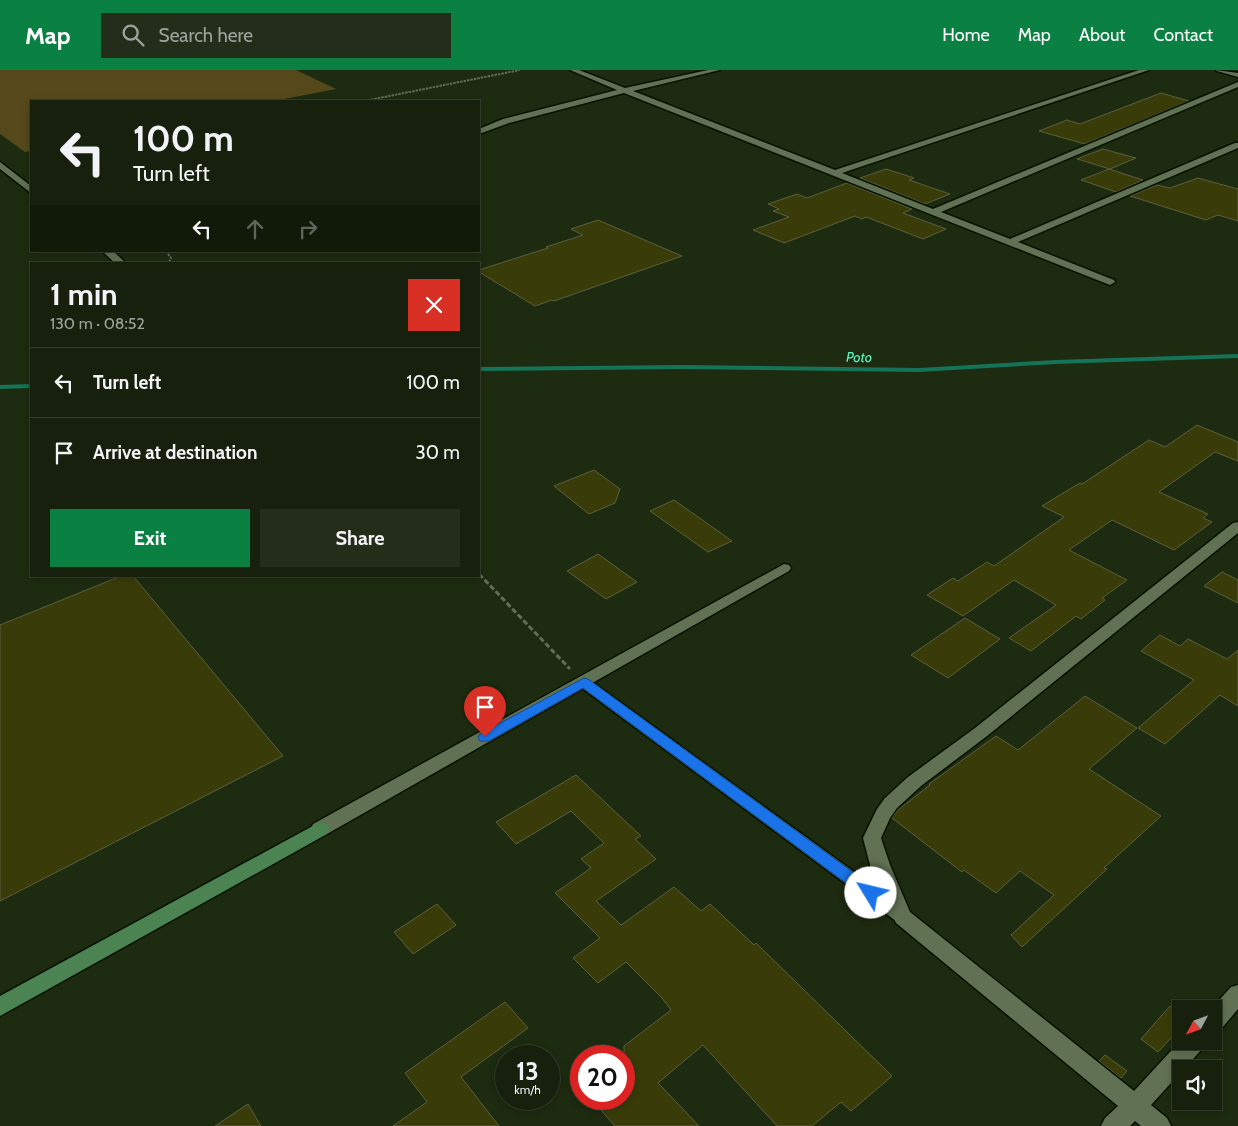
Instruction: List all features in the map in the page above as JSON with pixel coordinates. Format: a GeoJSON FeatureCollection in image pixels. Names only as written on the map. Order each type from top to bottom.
{"type":"FeatureCollection","features":[{"type":"Feature","properties":{"kind":"street"},"geometry":{"type":"LineString","coordinates":[[573,70],[1110,282]]}},
{"type":"Feature","properties":{"kind":"street"},"geometry":{"type":"LineString","coordinates":[[480,132],[506,121],[625,90],[717,70]]}},
{"type":"Feature","properties":{"kind":"street"},"geometry":{"type":"LineString","coordinates":[[835,173],[1146,70]]}},
{"type":"Feature","properties":{"kind":"street"},"geometry":{"type":"LineString","coordinates":[[1219,70],[1238,75]]}},
{"type":"Feature","properties":{"kind":"street"},"geometry":{"type":"LineString","coordinates":[[934,212],[1238,84]]}},
{"type":"Feature","properties":{"kind":"street"},"geometry":{"type":"LineString","coordinates":[[1011,242],[1238,146]]}},
{"type":"Feature","properties":{"kind":"street"},"geometry":{"type":"LineString","coordinates":[[0,165],[30,189]]}},
{"type":"Feature","properties":{"kind":"street"},"geometry":{"type":"LineString","coordinates":[[108,252],[120,262]]}},
{"type":"Feature","properties":{"kind":"street"},"geometry":{"type":"LineString","coordinates":[[1159,1126],[903,917],[880,865],[872,838],[884,813],[906,789],[976,736],[1075,654],[1135,610],[1238,526]]}},
{"type":"Feature","properties":{"kind":"street"},"geometry":{"type":"LineString","coordinates":[[0,1007],[584,682],[784,568]]}},
{"type":"Feature","properties":{"kind":"street"},"geometry":{"type":"LineString","coordinates":[[1222,1012],[1238,994]]}},
{"type":"Feature","properties":{"kind":"street"},"geometry":{"type":"LineString","coordinates":[[1113,1126],[1136,1106],[1187,1050]]}},
{"type":"Feature","properties":{"kind":"lane"},"geometry":{"type":"LineString","coordinates":[[584,682],[903,917]]}},
{"type":"Feature","properties":{"kind":"path"},"geometry":{"type":"LineString","coordinates":[[369,100],[520,70]]}},
{"type":"Feature","properties":{"kind":"path"},"geometry":{"type":"LineString","coordinates":[[480,575],[584,682]]}},
{"type":"Feature","properties":{"kind":"shaded area"},"geometry":{"type":"Polygon","coordinates":[[[0,70],[296,70],[336,89],[279,100],[30,100],[30,151],[25,152],[0,134],[0,70]]]}},
{"type":"Feature","properties":{"kind":"building"},"geometry":{"type":"Polygon","coordinates":[[[1161,93],[1189,101],[1085,144],[1039,131],[1067,120],[1080,124],[1161,93]]]}},
{"type":"Feature","properties":{"kind":"building"},"geometry":{"type":"Polygon","coordinates":[[[1103,149],[1136,158],[1110,169],[1077,159],[1103,149]]]}},
{"type":"Feature","properties":{"kind":"building"},"geometry":{"type":"Polygon","coordinates":[[[886,169],[914,178],[909,180],[950,194],[925,204],[860,178],[886,169]]]}},
{"type":"Feature","properties":{"kind":"building"},"geometry":{"type":"Polygon","coordinates":[[[1109,169],[1143,180],[1116,192],[1081,180],[1109,169]]]}},
{"type":"Feature","properties":{"kind":"building"},"geometry":{"type":"Polygon","coordinates":[[[1198,178],[1238,189],[1238,221],[1218,215],[1206,220],[1130,196],[1157,185],[1170,188],[1198,178]]]}},
{"type":"Feature","properties":{"kind":"building"},"geometry":{"type":"Polygon","coordinates":[[[847,183],[912,209],[903,213],[946,229],[923,239],[866,217],[862,219],[855,216],[784,243],[753,230],[789,217],[773,211],[779,209],[768,204],[797,194],[807,198],[847,183]]]}},
{"type":"Feature","properties":{"kind":"building"},"geometry":{"type":"Polygon","coordinates":[[[598,220],[682,256],[535,306],[480,273],[480,270],[583,235],[571,229],[598,220]]]}},
{"type":"Feature","properties":{"kind":"building"},"geometry":{"type":"Polygon","coordinates":[[[1197,425],[1238,442],[1238,461],[1215,452],[1159,492],[1208,514],[1203,518],[1212,522],[1174,550],[1112,520],[1069,550],[1127,580],[1102,598],[1105,600],[1081,619],[1076,616],[1031,651],[1009,638],[1056,605],[1014,580],[963,616],[927,595],[953,578],[958,581],[987,562],[994,566],[1064,517],[1042,506],[1080,483],[1082,484],[1149,440],[1165,447],[1197,425]]]}},
{"type":"Feature","properties":{"kind":"building"},"geometry":{"type":"Polygon","coordinates":[[[594,470],[620,489],[615,503],[589,514],[554,486],[594,470]]]}},
{"type":"Feature","properties":{"kind":"building"},"geometry":{"type":"Polygon","coordinates":[[[674,500],[732,541],[708,552],[650,511],[674,500]]]}},
{"type":"Feature","properties":{"kind":"building"},"geometry":{"type":"Polygon","coordinates":[[[598,554],[637,582],[606,599],[567,571],[598,554]]]}},
{"type":"Feature","properties":{"kind":"building"},"geometry":{"type":"Polygon","coordinates":[[[1222,572],[1238,580],[1238,603],[1204,586],[1222,572]]]}},
{"type":"Feature","properties":{"kind":"building"},"geometry":{"type":"Polygon","coordinates":[[[119,577],[134,577],[283,756],[0,901],[0,625],[119,577]]]}},
{"type":"Feature","properties":{"kind":"building"},"geometry":{"type":"Polygon","coordinates":[[[965,618],[1000,639],[948,678],[911,655],[965,618]]]}},
{"type":"Feature","properties":{"kind":"building"},"geometry":{"type":"Polygon","coordinates":[[[1160,635],[1180,646],[1188,639],[1227,659],[1238,650],[1238,706],[1220,695],[1165,744],[1138,728],[1194,680],[1141,651],[1160,635]]]}},
{"type":"Feature","properties":{"kind":"building"},"geometry":{"type":"Polygon","coordinates":[[[1085,696],[1137,728],[1089,769],[1161,816],[1104,868],[1107,869],[1022,947],[1011,935],[1054,895],[1020,871],[996,893],[964,870],[962,872],[892,818],[898,810],[929,784],[996,736],[1018,750],[1085,696]]]}},
{"type":"Feature","properties":{"kind":"building"},"geometry":{"type":"Polygon","coordinates":[[[576,775],[641,836],[635,839],[656,859],[596,901],[621,925],[674,887],[701,911],[710,904],[754,945],[756,943],[892,1076],[851,1111],[841,1102],[812,1126],[777,1126],[703,1045],[658,1083],[699,1126],[615,1126],[601,1110],[635,1110],[635,1045],[625,1045],[671,1010],[661,997],[626,962],[598,983],[573,958],[600,938],[555,893],[591,868],[581,859],[604,843],[571,811],[516,844],[496,822],[576,775]]]}},
{"type":"Feature","properties":{"kind":"building"},"geometry":{"type":"Polygon","coordinates":[[[437,904],[456,925],[413,954],[394,932],[437,904]]]}},
{"type":"Feature","properties":{"kind":"building"},"geometry":{"type":"Polygon","coordinates":[[[505,1002],[528,1028],[505,1045],[495,1045],[495,1052],[461,1077],[499,1126],[393,1126],[427,1102],[405,1073],[505,1002]]]}},
{"type":"Feature","properties":{"kind":"building"},"geometry":{"type":"Polygon","coordinates":[[[1170,1006],[1172,1007],[1172,1037],[1158,1052],[1141,1039],[1170,1006]]]}},
{"type":"Feature","properties":{"kind":"building"},"geometry":{"type":"Polygon","coordinates":[[[1105,1055],[1127,1071],[1121,1078],[1099,1061],[1105,1055]]]}},
{"type":"Feature","properties":{"kind":"building"},"geometry":{"type":"Polygon","coordinates":[[[248,1104],[261,1126],[215,1126],[248,1104]]]}},
{"type":"Feature","properties":{"kind":"waterway","name":"Poto"},"geometry":{"type":"LineString","coordinates":[[480,369],[683,367],[919,370],[1056,362],[1238,356]]}},
{"type":"Feature","properties":{"kind":"waterway","name":"Poto"},"geometry":{"type":"LineString","coordinates":[[0,387],[30,386]]}},
{"type":"Feature","properties":{"kind":"route"},"geometry":{"type":"LineString","coordinates":[[485,737],[584,682],[871,893]]}}]}
